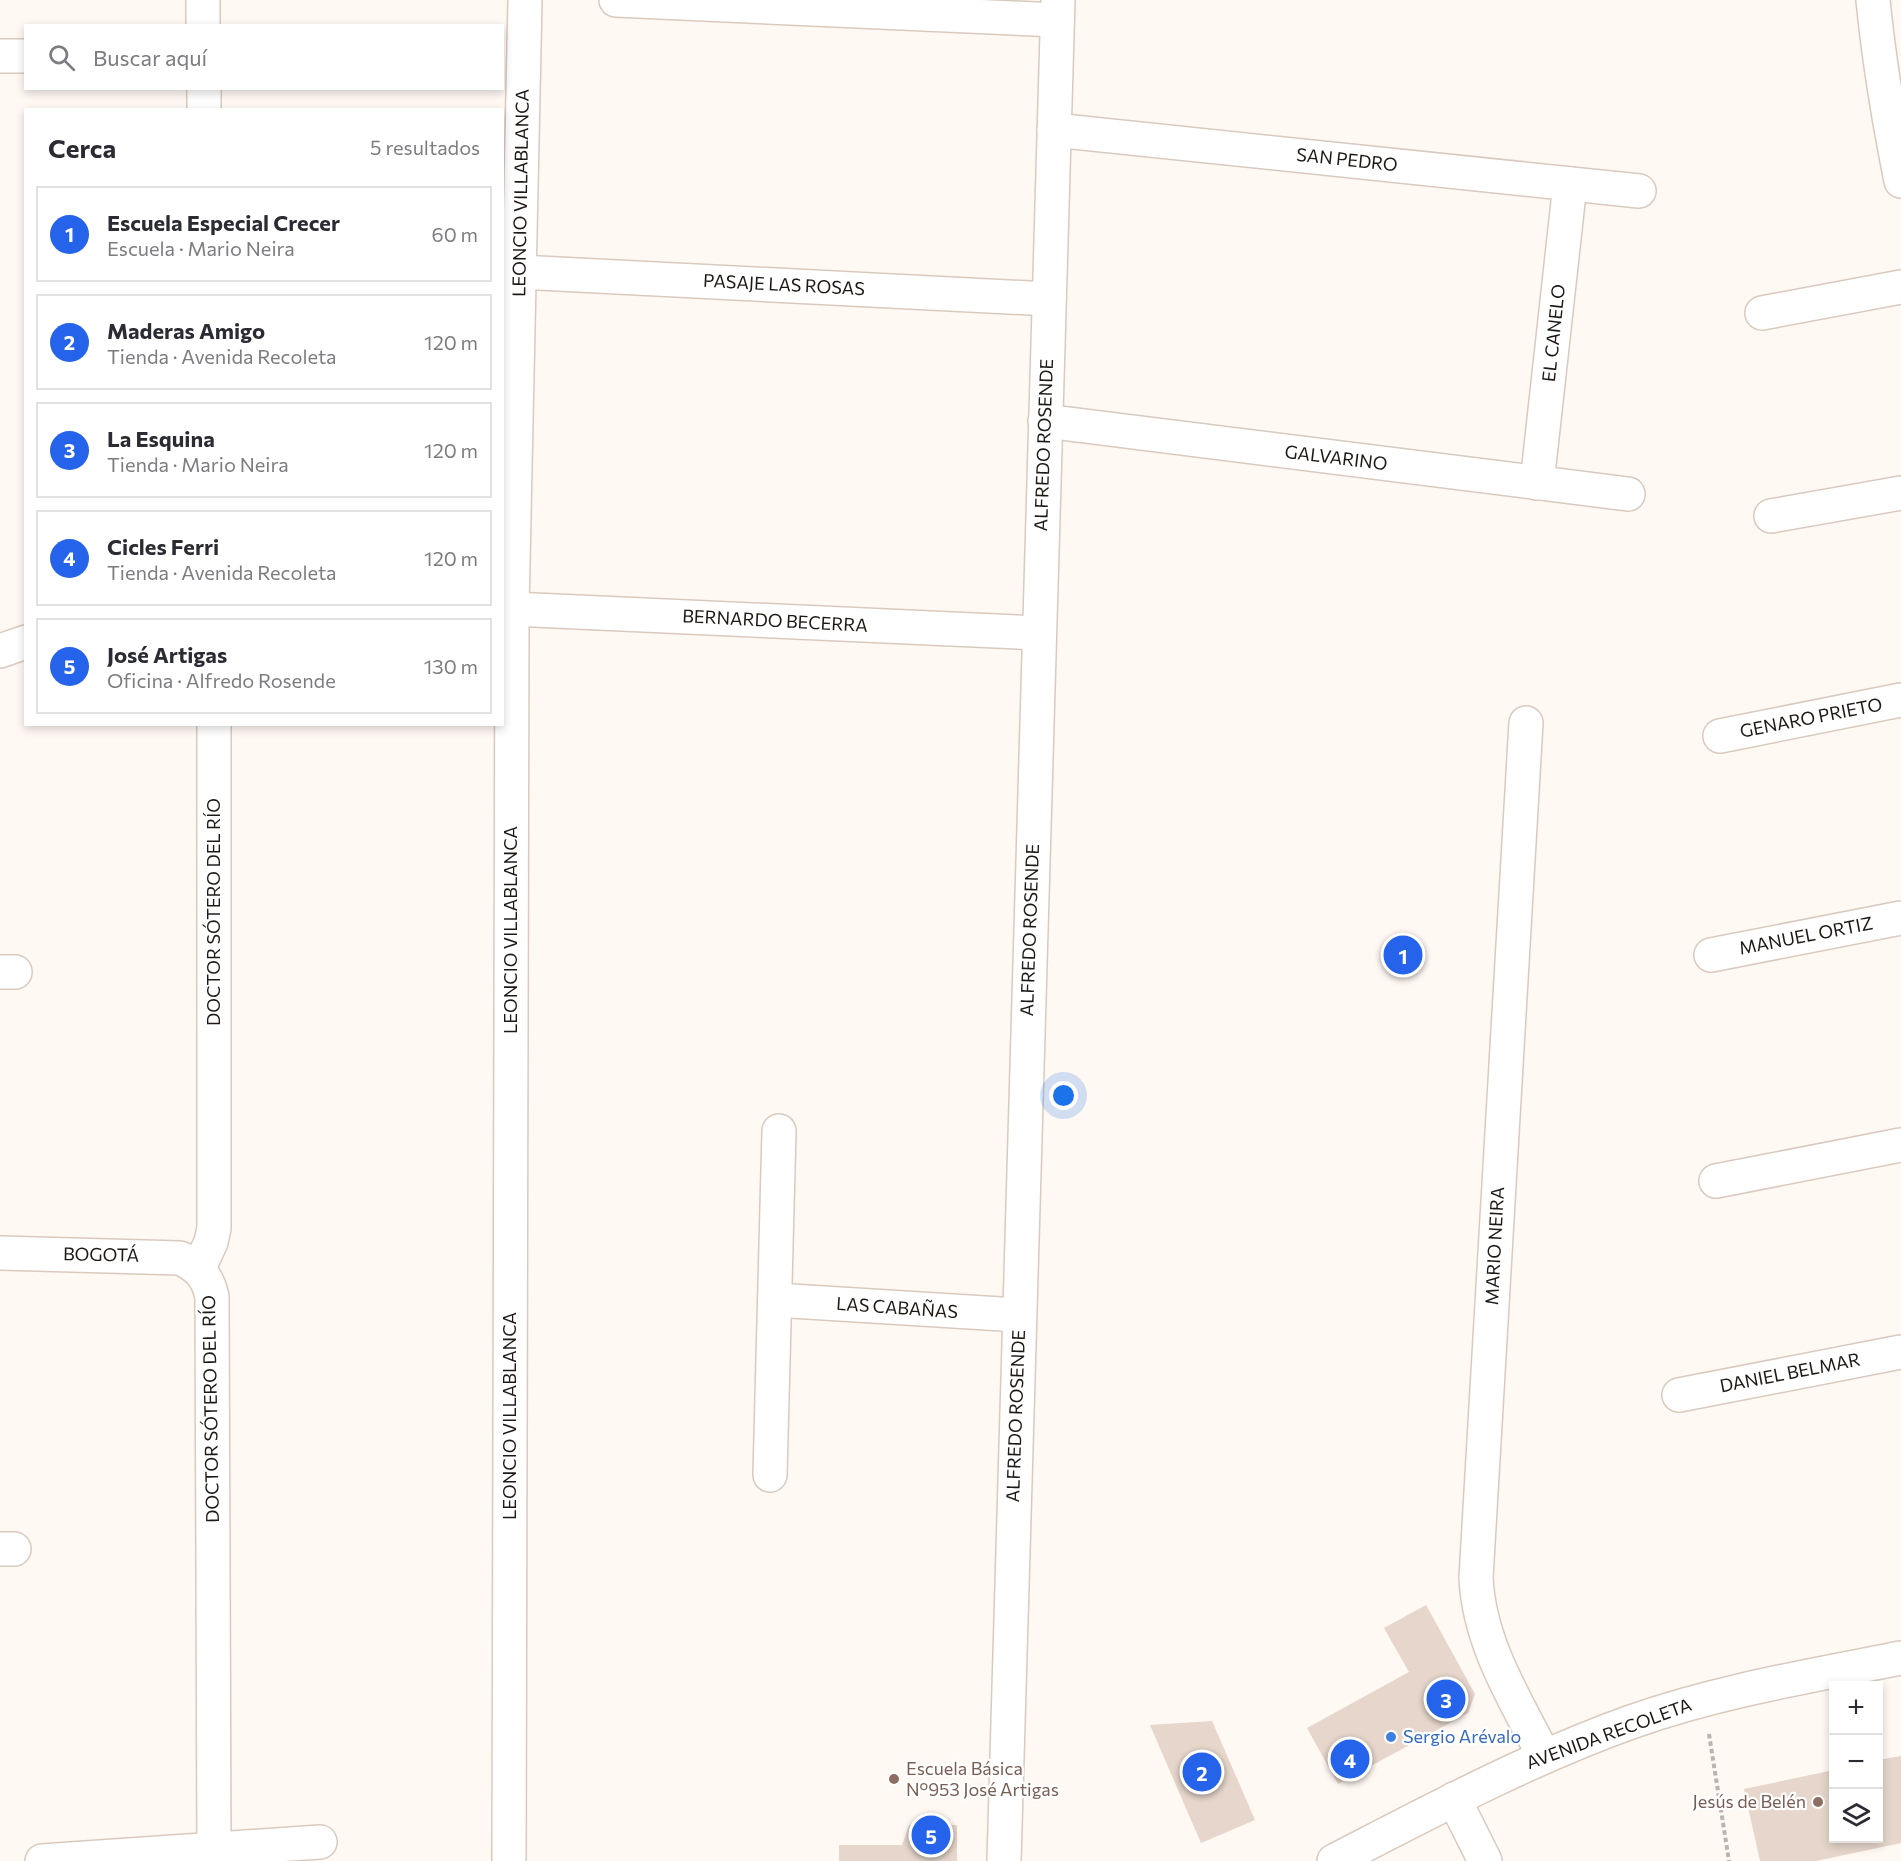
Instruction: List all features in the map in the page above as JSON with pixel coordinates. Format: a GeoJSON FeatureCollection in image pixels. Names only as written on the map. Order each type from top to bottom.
{"type":"FeatureCollection","features":[{"type":"Feature","properties":{"kind":"street"},"geometry":{"type":"LineString","coordinates":[[203,0],[203,24]]}},
{"type":"Feature","properties":{"kind":"street","name":"LEONCIO VILLABLANCA"},"geometry":{"type":"LineString","coordinates":[[509,1861],[512,609],[525,0]]}},
{"type":"Feature","properties":{"kind":"street"},"geometry":{"type":"LineString","coordinates":[[616,0],[1058,10]]}},
{"type":"Feature","properties":{"kind":"street"},"geometry":{"type":"LineString","coordinates":[[1873,0],[1893,91],[1901,181]]}},
{"type":"Feature","properties":{"kind":"street","name":"ALFREDO ROSENDE"},"geometry":{"type":"LineString","coordinates":[[1004,1861],[1058,10]]}},
{"type":"Feature","properties":{"kind":"street"},"geometry":{"type":"LineString","coordinates":[[0,56],[24,56]]}},
{"type":"Feature","properties":{"kind":"street"},"geometry":{"type":"LineString","coordinates":[[204,90],[204,108]]}},
{"type":"Feature","properties":{"kind":"street","name":"SAN PEDRO"},"geometry":{"type":"LineString","coordinates":[[1054,130],[1640,191]]}},
{"type":"Feature","properties":{"kind":"street","name":"EL CANELO"},"geometry":{"type":"LineString","coordinates":[[1537,483],[1570,184]]}},
{"type":"Feature","properties":{"kind":"street","name":"PASAJE LAS ROSAS"},"geometry":{"type":"LineString","coordinates":[[519,272],[1049,299]]}},
{"type":"Feature","properties":{"kind":"street"},"geometry":{"type":"LineString","coordinates":[[1762,313],[1901,287]]}},
{"type":"Feature","properties":{"kind":"street","name":"GALVARINO"},"geometry":{"type":"LineString","coordinates":[[1045,421],[1628,494]]}},
{"type":"Feature","properties":{"kind":"street"},"geometry":{"type":"LineString","coordinates":[[1771,516],[1901,493]]}},
{"type":"Feature","properties":{"kind":"street","name":"BERNARDO BECERRA"},"geometry":{"type":"LineString","coordinates":[[512,609],[1039,633]]}},
{"type":"Feature","properties":{"kind":"street"},"geometry":{"type":"LineString","coordinates":[[0,651],[24,643]]}},
{"type":"Feature","properties":{"kind":"street","name":"GENARO PRIETO"},"geometry":{"type":"LineString","coordinates":[[1720,736],[1901,700]]}},
{"type":"Feature","properties":{"kind":"street","name":"MARIO NEIRA"},"geometry":{"type":"LineString","coordinates":[[1526,723],[1476,1578],[1479,1614],[1487,1640],[1544,1756]]}},
{"type":"Feature","properties":{"kind":"street","name":"DOCTOR SÓTERO DEL RÍO"},"geometry":{"type":"LineString","coordinates":[[214,726],[214,1228],[211,1242],[199,1268],[210,1286],[212,1297],[214,1849]]}},
{"type":"Feature","properties":{"kind":"street","name":"MANUEL ORTIZ"},"geometry":{"type":"LineString","coordinates":[[1711,955],[1901,918]]}},
{"type":"Feature","properties":{"kind":"street"},"geometry":{"type":"LineString","coordinates":[[770,1475],[779,1131]]}},
{"type":"Feature","properties":{"kind":"street"},"geometry":{"type":"LineString","coordinates":[[1716,1181],[1901,1145]]}},
{"type":"Feature","properties":{"kind":"street","name":"BOGOTÁ"},"geometry":{"type":"LineString","coordinates":[[0,1253],[170,1257],[180,1258],[199,1268]]}},
{"type":"Feature","properties":{"kind":"street","name":"LAS CABAÑAS"},"geometry":{"type":"LineString","coordinates":[[775,1300],[1019,1315]]}},
{"type":"Feature","properties":{"kind":"street","name":"DANIEL BELMAR"},"geometry":{"type":"LineString","coordinates":[[1679,1395],[1901,1352]]}},
{"type":"Feature","properties":{"kind":"street","name":"AVENIDA RECOLETA"},"geometry":{"type":"LineString","coordinates":[[1334,1861],[1544,1756],[1632,1722],[1759,1686],[1901,1658]]}},
{"type":"Feature","properties":{"kind":"street"},"geometry":{"type":"LineString","coordinates":[[1454,1799],[1485,1861]]}},
{"type":"Feature","properties":{"kind":"street"},"geometry":{"type":"LineString","coordinates":[[42,1861],[320,1842]]}},
{"type":"Feature","properties":{"kind":"path"},"geometry":{"type":"LineString","coordinates":[[1704,1700],[1729,1861]]}},
{"type":"Feature","properties":{"kind":"building"},"geometry":{"type":"Polygon","coordinates":[[[1426,1605],[1475,1694],[1468,1713],[1338,1784],[1307,1728],[1409,1672],[1384,1628],[1426,1605]]]}},
{"type":"Feature","properties":{"kind":"building"},"geometry":{"type":"Polygon","coordinates":[[[1212,1721],[1255,1820],[1201,1843],[1150,1725],[1212,1721]]]}},
{"type":"Feature","properties":{"kind":"building"},"geometry":{"type":"Polygon","coordinates":[[[1901,1756],[1901,1843],[1816,1861],[1760,1861],[1744,1789],[1829,1771],[1829,1843],[1883,1843],[1883,1759],[1901,1756]]]}},
{"type":"Feature","properties":{"kind":"building"},"geometry":{"type":"Polygon","coordinates":[[[909,1825],[957,1825],[957,1861],[839,1861],[839,1845],[902,1845],[909,1825]]]}},
{"type":"Feature","properties":{"kind":"place","name":"Escuela Especial Crecer"},"geometry":{"type":"Point","coordinates":[1403,955]}},
{"type":"Feature","properties":{"kind":"place","name":"La Esquina"},"geometry":{"type":"Point","coordinates":[1446,1699]}},
{"type":"Feature","properties":{"kind":"place","name":"Sergio Arévalo"},"geometry":{"type":"Point","coordinates":[1391,1737]}},
{"type":"Feature","properties":{"kind":"place","name":"Cicles Ferri"},"geometry":{"type":"Point","coordinates":[1350,1759]}},
{"type":"Feature","properties":{"kind":"place","name":"Maderas Amigo"},"geometry":{"type":"Point","coordinates":[1202,1772]}},
{"type":"Feature","properties":{"kind":"place","name":"Escuela Básica N°953 José Artigas"},"geometry":{"type":"Point","coordinates":[894,1779]}},
{"type":"Feature","properties":{"kind":"place","name":"Jesús de Belén"},"geometry":{"type":"Point","coordinates":[1818,1802]}},
{"type":"Feature","properties":{"kind":"place","name":"José Artigas"},"geometry":{"type":"Point","coordinates":[931,1835]}}]}
